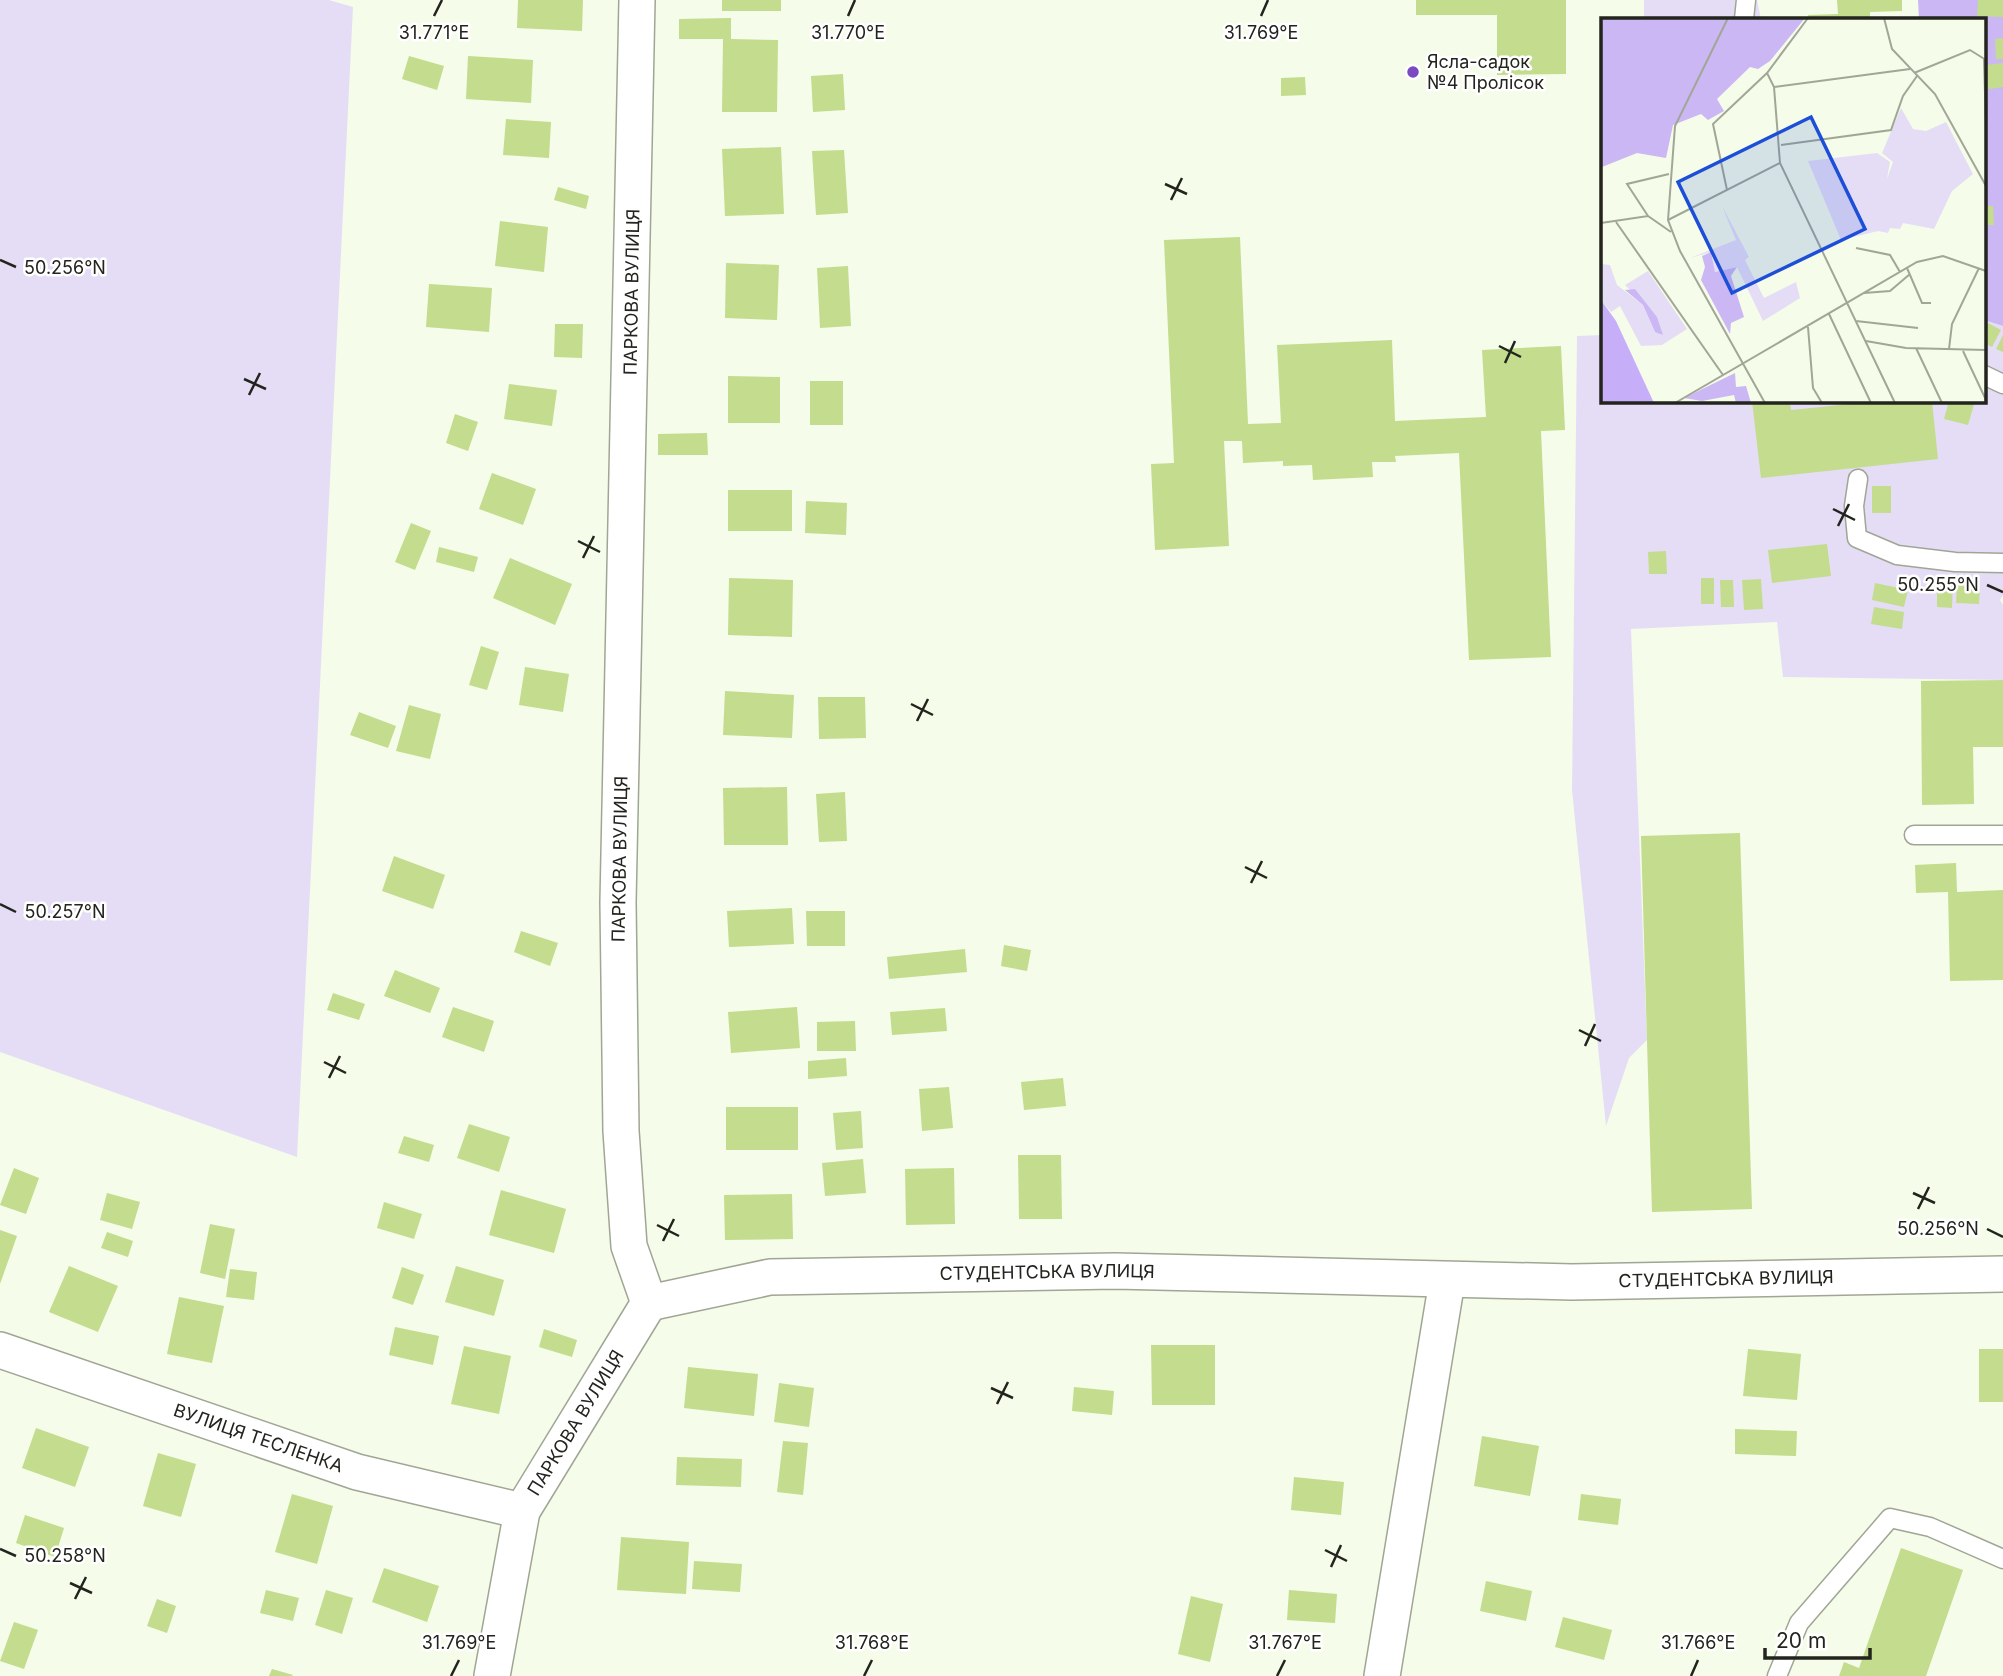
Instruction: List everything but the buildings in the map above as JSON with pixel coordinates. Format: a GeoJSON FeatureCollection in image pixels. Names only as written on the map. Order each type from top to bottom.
{"type":"FeatureCollection","features":[{"type":"Feature","properties":{"kind":"street","name":"ПАРКОВА ВУЛИЦЯ"},"geometry":{"type":"LineString","coordinates":[[492,1676],[522,1511],[649,1303],[629,1246],[621,1131],[618,929],[637,0]]}},
{"type":"Feature","properties":{"kind":"street","name":"СТУДЕНТСЬКА ВУЛИЦЯ"},"geometry":{"type":"LineString","coordinates":[[649,1303],[770,1277],[1115,1272],[1572,1282],[2003,1274]]}},
{"type":"Feature","properties":{"kind":"street"},"geometry":{"type":"LineString","coordinates":[[1382,1676],[1447,1281]]}},
{"type":"Feature","properties":{"kind":"street","name":"ВУЛИЦЯ ТЕСЛЕНКА"},"geometry":{"type":"LineString","coordinates":[[0,1350],[358,1472],[522,1511]]}},
{"type":"Feature","properties":{"kind":"lane"},"geometry":{"type":"LineString","coordinates":[[1744,18],[1746,0]]}},
{"type":"Feature","properties":{"kind":"lane"},"geometry":{"type":"LineString","coordinates":[[1986,376],[2003,384]]}},
{"type":"Feature","properties":{"kind":"lane"},"geometry":{"type":"LineString","coordinates":[[1858,479],[1854,506],[1857,538],[1897,555],[1955,562],[2003,563]]}},
{"type":"Feature","properties":{"kind":"lane"},"geometry":{"type":"LineString","coordinates":[[1914,835],[2003,835]]}},
{"type":"Feature","properties":{"kind":"lane"},"geometry":{"type":"LineString","coordinates":[[1777,1676],[1799,1623],[1890,1518],[1930,1527],[2003,1559]]}},
{"type":"Feature","properties":{"kind":"shaded area"},"geometry":{"type":"Polygon","coordinates":[[[0,0],[329,0],[353,7],[297,1157],[0,1052],[0,0]]]}},
{"type":"Feature","properties":{"kind":"shaded area"},"geometry":{"type":"Polygon","coordinates":[[[1644,0],[1757,0],[1761,18],[1644,18],[1644,0]]]}},
{"type":"Feature","properties":{"kind":"shaded area"},"geometry":{"type":"Polygon","coordinates":[[[1918,0],[2003,0],[2003,326],[1986,321],[1986,18],[1919,18],[1918,0]]]}},
{"type":"Feature","properties":{"kind":"shaded area"},"geometry":{"type":"Polygon","coordinates":[[[1986,321],[2003,326],[2003,595],[2000,600],[2003,605],[2003,680],[1783,677],[1777,622],[1631,629],[1647,1040],[1629,1058],[1606,1126],[1572,790],[1577,336],[1601,335],[1601,402],[1986,402],[1986,321]]]}},
{"type":"Feature","properties":{"kind":"place","name":"Ясла-садок №4 Пролісок"},"geometry":{"type":"Point","coordinates":[1413,72]}}]}
